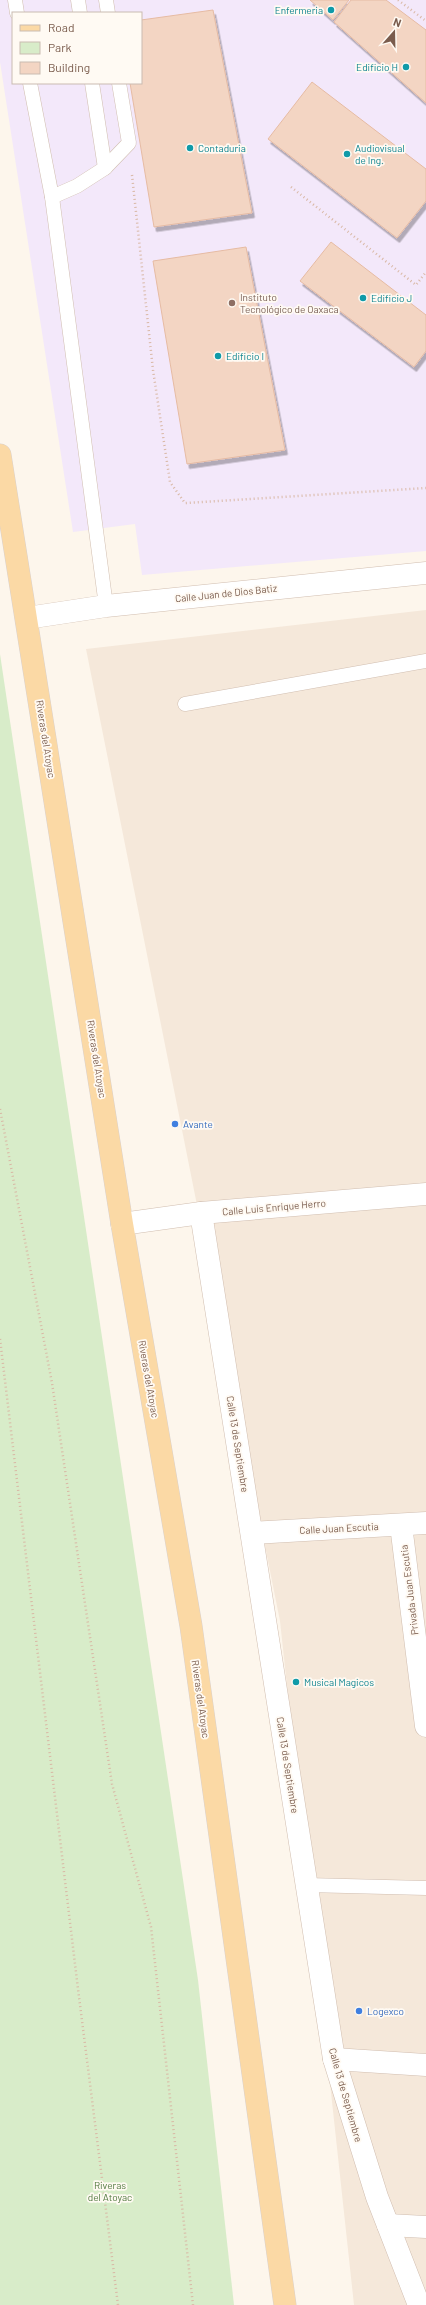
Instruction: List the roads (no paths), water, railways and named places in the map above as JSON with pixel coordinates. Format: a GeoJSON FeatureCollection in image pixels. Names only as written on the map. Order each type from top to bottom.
{"type":"FeatureCollection","features":[{"type":"Feature","properties":{"kind":"main road","name":"Riveras del Atoyac"},"geometry":{"type":"LineString","coordinates":[[0,455],[122,1224],[191,1626],[285,2305]]}},
{"type":"Feature","properties":{"kind":"street","name":"Calle Juan de Dios Batiz"},"geometry":{"type":"LineString","coordinates":[[27,618],[106,606],[426,573]]}},
{"type":"Feature","properties":{"kind":"street","name":"Calle Luis Enrique Herro"},"geometry":{"type":"LineString","coordinates":[[122,1224],[201,1213],[426,1194]]}},
{"type":"Feature","properties":{"kind":"street","name":"Calle 13 de Septiembre"},"geometry":{"type":"LineString","coordinates":[[201,1213],[334,2060],[377,2197],[420,2305]]}},
{"type":"Feature","properties":{"kind":"street","name":"Calle Juan Escutia"},"geometry":{"type":"LineString","coordinates":[[252,1533],[426,1523]]}},
{"type":"Feature","properties":{"kind":"street","name":"Privada Juan Escutia"},"geometry":{"type":"LineString","coordinates":[[401,1524],[426,1726]]}},
{"type":"Feature","properties":{"kind":"street"},"geometry":{"type":"LineString","coordinates":[[334,2060],[426,2065]]}},
{"type":"Feature","properties":{"kind":"street"},"geometry":{"type":"LineString","coordinates":[[388,2225],[426,2227]]}},
{"type":"Feature","properties":{"kind":"lane"},"geometry":{"type":"LineString","coordinates":[[15,0],[17,12]]}},
{"type":"Feature","properties":{"kind":"lane"},"geometry":{"type":"LineString","coordinates":[[78,0],[80,12]]}},
{"type":"Feature","properties":{"kind":"lane"},"geometry":{"type":"LineString","coordinates":[[106,0],[108,12]]}},
{"type":"Feature","properties":{"kind":"lane"},"geometry":{"type":"LineString","coordinates":[[30,84],[52,197],[106,606]]}},
{"type":"Feature","properties":{"kind":"lane"},"geometry":{"type":"LineString","coordinates":[[92,84],[106,168]]}},
{"type":"Feature","properties":{"kind":"lane"},"geometry":{"type":"LineString","coordinates":[[52,197],[77,186],[106,168],[129,143],[119,84]]}},
{"type":"Feature","properties":{"kind":"lane"},"geometry":{"type":"LineString","coordinates":[[185,704],[426,661]]}},
{"type":"Feature","properties":{"kind":"lane"},"geometry":{"type":"LineString","coordinates":[[306,1886],[426,1888]]}},
{"type":"Feature","properties":{"kind":"place","name":"Enfermeria"},"geometry":{"type":"Point","coordinates":[331,10]}},
{"type":"Feature","properties":{"kind":"place","name":"Edificio H"},"geometry":{"type":"Point","coordinates":[406,67]}},
{"type":"Feature","properties":{"kind":"place","name":"Contaduria"},"geometry":{"type":"Point","coordinates":[190,148]}},
{"type":"Feature","properties":{"kind":"place","name":"Audiovisual de Ing."},"geometry":{"type":"Point","coordinates":[347,154]}},
{"type":"Feature","properties":{"kind":"place","name":"Edificio J"},"geometry":{"type":"Point","coordinates":[363,298]}},
{"type":"Feature","properties":{"kind":"place","name":"Instituto Tecnológico de Oaxaca"},"geometry":{"type":"Point","coordinates":[232,303]}},
{"type":"Feature","properties":{"kind":"place","name":"Edificio I"},"geometry":{"type":"Point","coordinates":[218,356]}},
{"type":"Feature","properties":{"kind":"place","name":"Avante"},"geometry":{"type":"Point","coordinates":[175,1124]}},
{"type":"Feature","properties":{"kind":"place","name":"Musical Magicos"},"geometry":{"type":"Point","coordinates":[296,1682]}},
{"type":"Feature","properties":{"kind":"place","name":"Logexco"},"geometry":{"type":"Point","coordinates":[359,2011]}}]}
